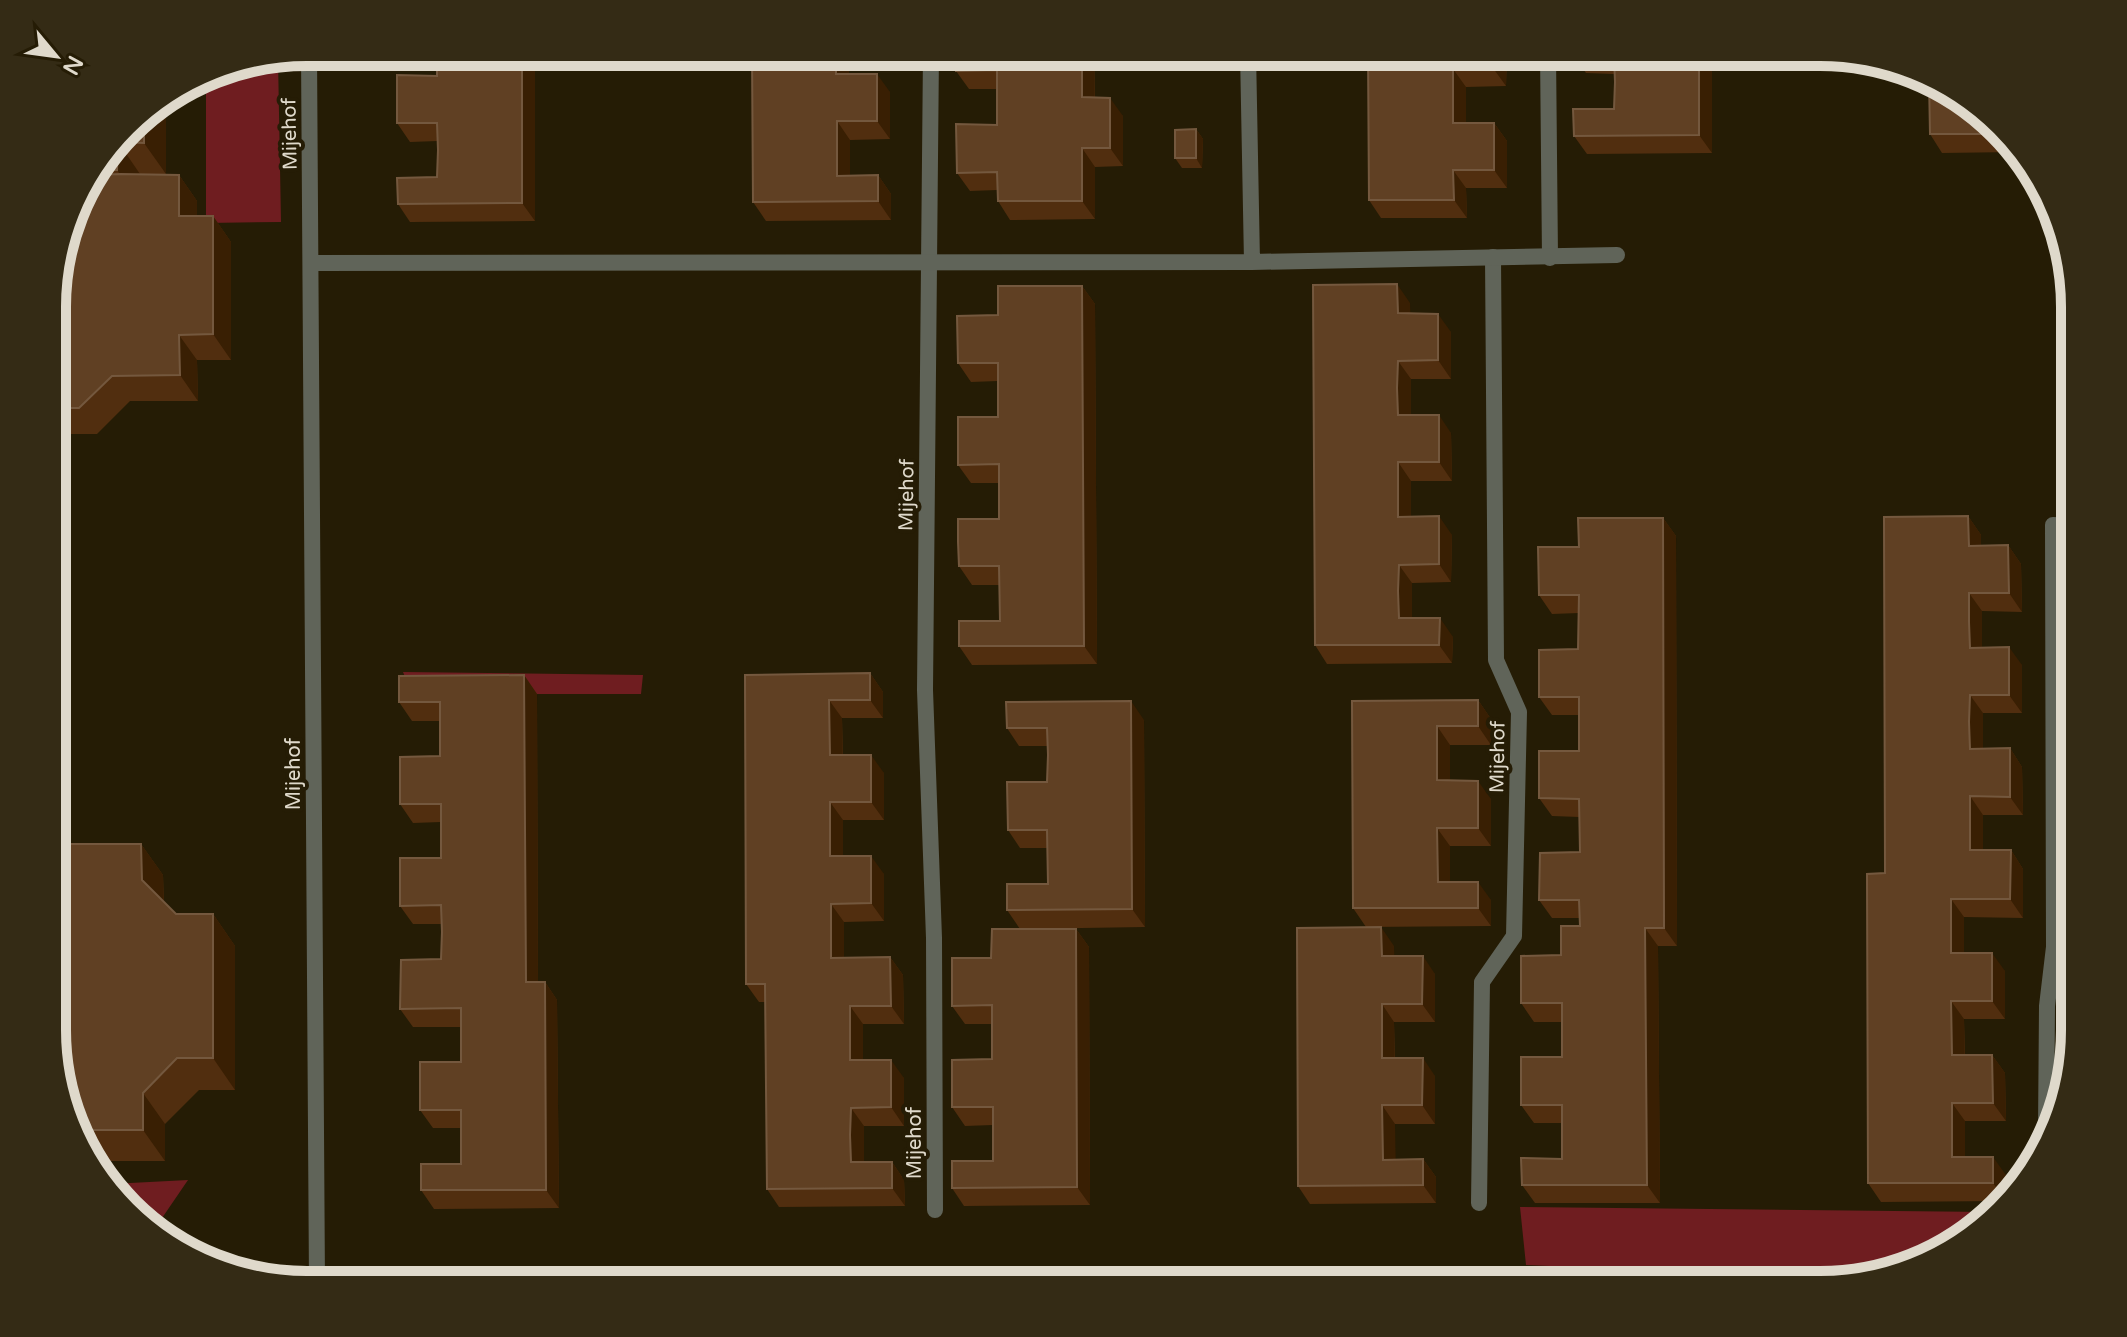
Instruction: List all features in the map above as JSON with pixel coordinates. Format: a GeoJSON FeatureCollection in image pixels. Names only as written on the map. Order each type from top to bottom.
{"type":"FeatureCollection","features":[{"type":"Feature","properties":{"kind":"street"},"geometry":{"type":"LineString","coordinates":[[1248,66],[1252,262]]}},
{"type":"Feature","properties":{"kind":"street"},"geometry":{"type":"LineString","coordinates":[[1548,66],[1550,258]]}},
{"type":"Feature","properties":{"kind":"street","name":"Mijehof"},"geometry":{"type":"LineString","coordinates":[[309,67],[317,1271]]}},
{"type":"Feature","properties":{"kind":"street","name":"Mijehof"},"geometry":{"type":"LineString","coordinates":[[931,67],[925,690],[934,938],[935,1210]]}},
{"type":"Feature","properties":{"kind":"street"},"geometry":{"type":"LineString","coordinates":[[311,263],[1252,262],[1617,255]]}},
{"type":"Feature","properties":{"kind":"street","name":"Mijehof"},"geometry":{"type":"LineString","coordinates":[[1479,1203],[1482,982],[1514,936],[1519,727],[1519,712],[1496,660],[1493,257]]}},
{"type":"Feature","properties":{"kind":"street"},"geometry":{"type":"LineString","coordinates":[[2046,1112],[2047,1006],[2054,947],[2053,525],[2060,525]]}},
{"type":"Feature","properties":{"kind":"shaded area"},"geometry":{"type":"Polygon","coordinates":[[[278,69],[281,222],[206,223],[206,89],[230,79],[278,69]]]}},
{"type":"Feature","properties":{"kind":"shaded area"},"geometry":{"type":"Polygon","coordinates":[[[403,672],[643,675],[641,694],[412,694],[403,672]]]}},
{"type":"Feature","properties":{"kind":"shaded area"},"geometry":{"type":"Polygon","coordinates":[[[188,1180],[160,1221],[122,1183],[188,1180]]]}},
{"type":"Feature","properties":{"kind":"shaded area"},"geometry":{"type":"Polygon","coordinates":[[[1520,1207],[1977,1212],[1940,1239],[1912,1253],[1867,1266],[1836,1270],[1646,1270],[1526,1265],[1520,1207]]]}},
{"type":"Feature","properties":{"kind":"building"},"geometry":{"type":"Polygon","coordinates":[[[1082,66],[1082,97],[1110,98],[1110,148],[1082,148],[1082,201],[998,201],[997,172],[957,173],[956,124],[997,125],[997,70],[956,71],[956,67],[1082,66]]]}},
{"type":"Feature","properties":{"kind":"building"},"geometry":{"type":"Polygon","coordinates":[[[1368,66],[1493,66],[1453,69],[1453,123],[1494,123],[1494,170],[1453,170],[1454,200],[1369,200],[1368,66]]]}},
{"type":"Feature","properties":{"kind":"building"},"geometry":{"type":"Polygon","coordinates":[[[1614,66],[1699,66],[1699,135],[1574,136],[1573,109],[1614,109],[1614,66]]]}},
{"type":"Feature","properties":{"kind":"building"},"geometry":{"type":"Polygon","coordinates":[[[437,67],[522,67],[522,203],[398,204],[397,178],[437,177],[438,150],[437,123],[397,123],[397,75],[437,76],[437,67]]]}},
{"type":"Feature","properties":{"kind":"building"},"geometry":{"type":"Polygon","coordinates":[[[752,67],[836,67],[836,74],[877,74],[877,121],[837,121],[837,176],[878,175],[878,201],[753,202],[752,67]]]}},
{"type":"Feature","properties":{"kind":"building"},"geometry":{"type":"Polygon","coordinates":[[[1929,92],[1967,116],[1987,134],[1930,134],[1929,92]]]}},
{"type":"Feature","properties":{"kind":"building"},"geometry":{"type":"Polygon","coordinates":[[[1196,129],[1196,158],[1175,158],[1175,130],[1196,129]]]}},
{"type":"Feature","properties":{"kind":"building"},"geometry":{"type":"Polygon","coordinates":[[[144,130],[144,143],[132,142],[144,130]]]}},
{"type":"Feature","properties":{"kind":"building"},"geometry":{"type":"Polygon","coordinates":[[[117,159],[117,170],[109,170],[117,159]]]}},
{"type":"Feature","properties":{"kind":"building"},"geometry":{"type":"Polygon","coordinates":[[[106,175],[179,175],[179,216],[213,216],[213,334],[179,335],[180,375],[112,376],[79,408],[66,408],[68,276],[84,215],[106,175]]]}},
{"type":"Feature","properties":{"kind":"building"},"geometry":{"type":"Polygon","coordinates":[[[1397,284],[1398,313],[1438,314],[1438,360],[1398,361],[1397,388],[1398,415],[1439,415],[1439,462],[1398,462],[1398,517],[1439,516],[1439,564],[1399,565],[1398,591],[1399,618],[1440,618],[1439,645],[1315,645],[1313,285],[1397,284]]]}},
{"type":"Feature","properties":{"kind":"building"},"geometry":{"type":"Polygon","coordinates":[[[998,286],[1082,286],[1084,646],[959,646],[959,621],[1000,621],[999,566],[959,566],[958,542],[958,519],[999,519],[999,464],[958,465],[958,417],[998,417],[998,363],[958,363],[957,316],[998,315],[998,286]]]}},
{"type":"Feature","properties":{"kind":"building"},"geometry":{"type":"Polygon","coordinates":[[[1968,516],[1969,546],[2008,545],[2009,593],[1969,593],[1969,622],[1970,648],[2009,647],[2009,695],[1970,695],[1969,722],[1970,749],[2010,748],[2010,797],[1970,796],[1970,850],[2011,850],[2010,899],[1951,899],[1951,953],[1992,953],[1992,1001],[1951,1001],[1952,1055],[1992,1055],[1993,1103],[1952,1103],[1952,1157],[1993,1157],[1993,1183],[1868,1183],[1867,874],[1885,873],[1884,517],[1968,516]]]}},
{"type":"Feature","properties":{"kind":"building"},"geometry":{"type":"Polygon","coordinates":[[[1578,518],[1663,518],[1664,928],[1645,928],[1647,1185],[1522,1185],[1521,1158],[1562,1159],[1562,1105],[1521,1105],[1521,1057],[1562,1057],[1562,1003],[1521,1003],[1521,956],[1561,955],[1561,926],[1580,926],[1579,900],[1539,900],[1540,853],[1580,852],[1579,799],[1539,798],[1539,751],[1579,751],[1579,697],[1539,697],[1539,650],[1578,649],[1579,595],[1539,595],[1538,547],[1579,547],[1578,518]]]}},
{"type":"Feature","properties":{"kind":"building"},"geometry":{"type":"Polygon","coordinates":[[[870,673],[870,700],[829,700],[830,755],[871,755],[871,802],[830,802],[830,856],[871,856],[871,903],[831,904],[831,958],[890,957],[891,1006],[850,1006],[850,1060],[891,1060],[891,1107],[851,1108],[850,1135],[851,1162],[892,1162],[892,1188],[767,1189],[765,984],[746,984],[745,675],[870,673]]]}},
{"type":"Feature","properties":{"kind":"building"},"geometry":{"type":"Polygon","coordinates":[[[524,675],[526,982],[545,982],[546,1190],[421,1190],[421,1164],[461,1164],[461,1110],[420,1110],[420,1062],[461,1062],[461,1008],[400,1009],[401,960],[441,959],[442,932],[441,905],[400,906],[400,858],[441,858],[441,804],[400,804],[400,757],[440,756],[440,702],[399,702],[399,676],[524,675]]]}},
{"type":"Feature","properties":{"kind":"building"},"geometry":{"type":"Polygon","coordinates":[[[1478,700],[1478,726],[1437,726],[1437,780],[1478,781],[1478,828],[1437,828],[1438,882],[1478,882],[1478,908],[1353,908],[1352,701],[1478,700]]]}},
{"type":"Feature","properties":{"kind":"building"},"geometry":{"type":"Polygon","coordinates":[[[1131,701],[1132,909],[1007,910],[1007,884],[1048,884],[1047,830],[1008,830],[1007,782],[1047,782],[1048,755],[1047,728],[1007,728],[1006,702],[1131,701]]]}},
{"type":"Feature","properties":{"kind":"building"},"geometry":{"type":"Polygon","coordinates":[[[66,844],[141,844],[142,880],[176,914],[213,914],[213,1058],[177,1058],[143,1093],[143,1130],[88,1130],[79,1107],[68,1061],[66,1030],[66,844]]]}},
{"type":"Feature","properties":{"kind":"building"},"geometry":{"type":"Polygon","coordinates":[[[1381,927],[1382,956],[1423,956],[1422,1004],[1382,1004],[1382,1058],[1423,1058],[1422,1105],[1382,1105],[1383,1160],[1423,1159],[1423,1185],[1298,1186],[1297,928],[1381,927]]]}},
{"type":"Feature","properties":{"kind":"building"},"geometry":{"type":"Polygon","coordinates":[[[992,929],[1076,929],[1077,1187],[952,1188],[952,1161],[993,1161],[993,1107],[952,1107],[952,1060],[992,1059],[992,1005],[952,1006],[952,958],[991,958],[992,929]]]}}]}
